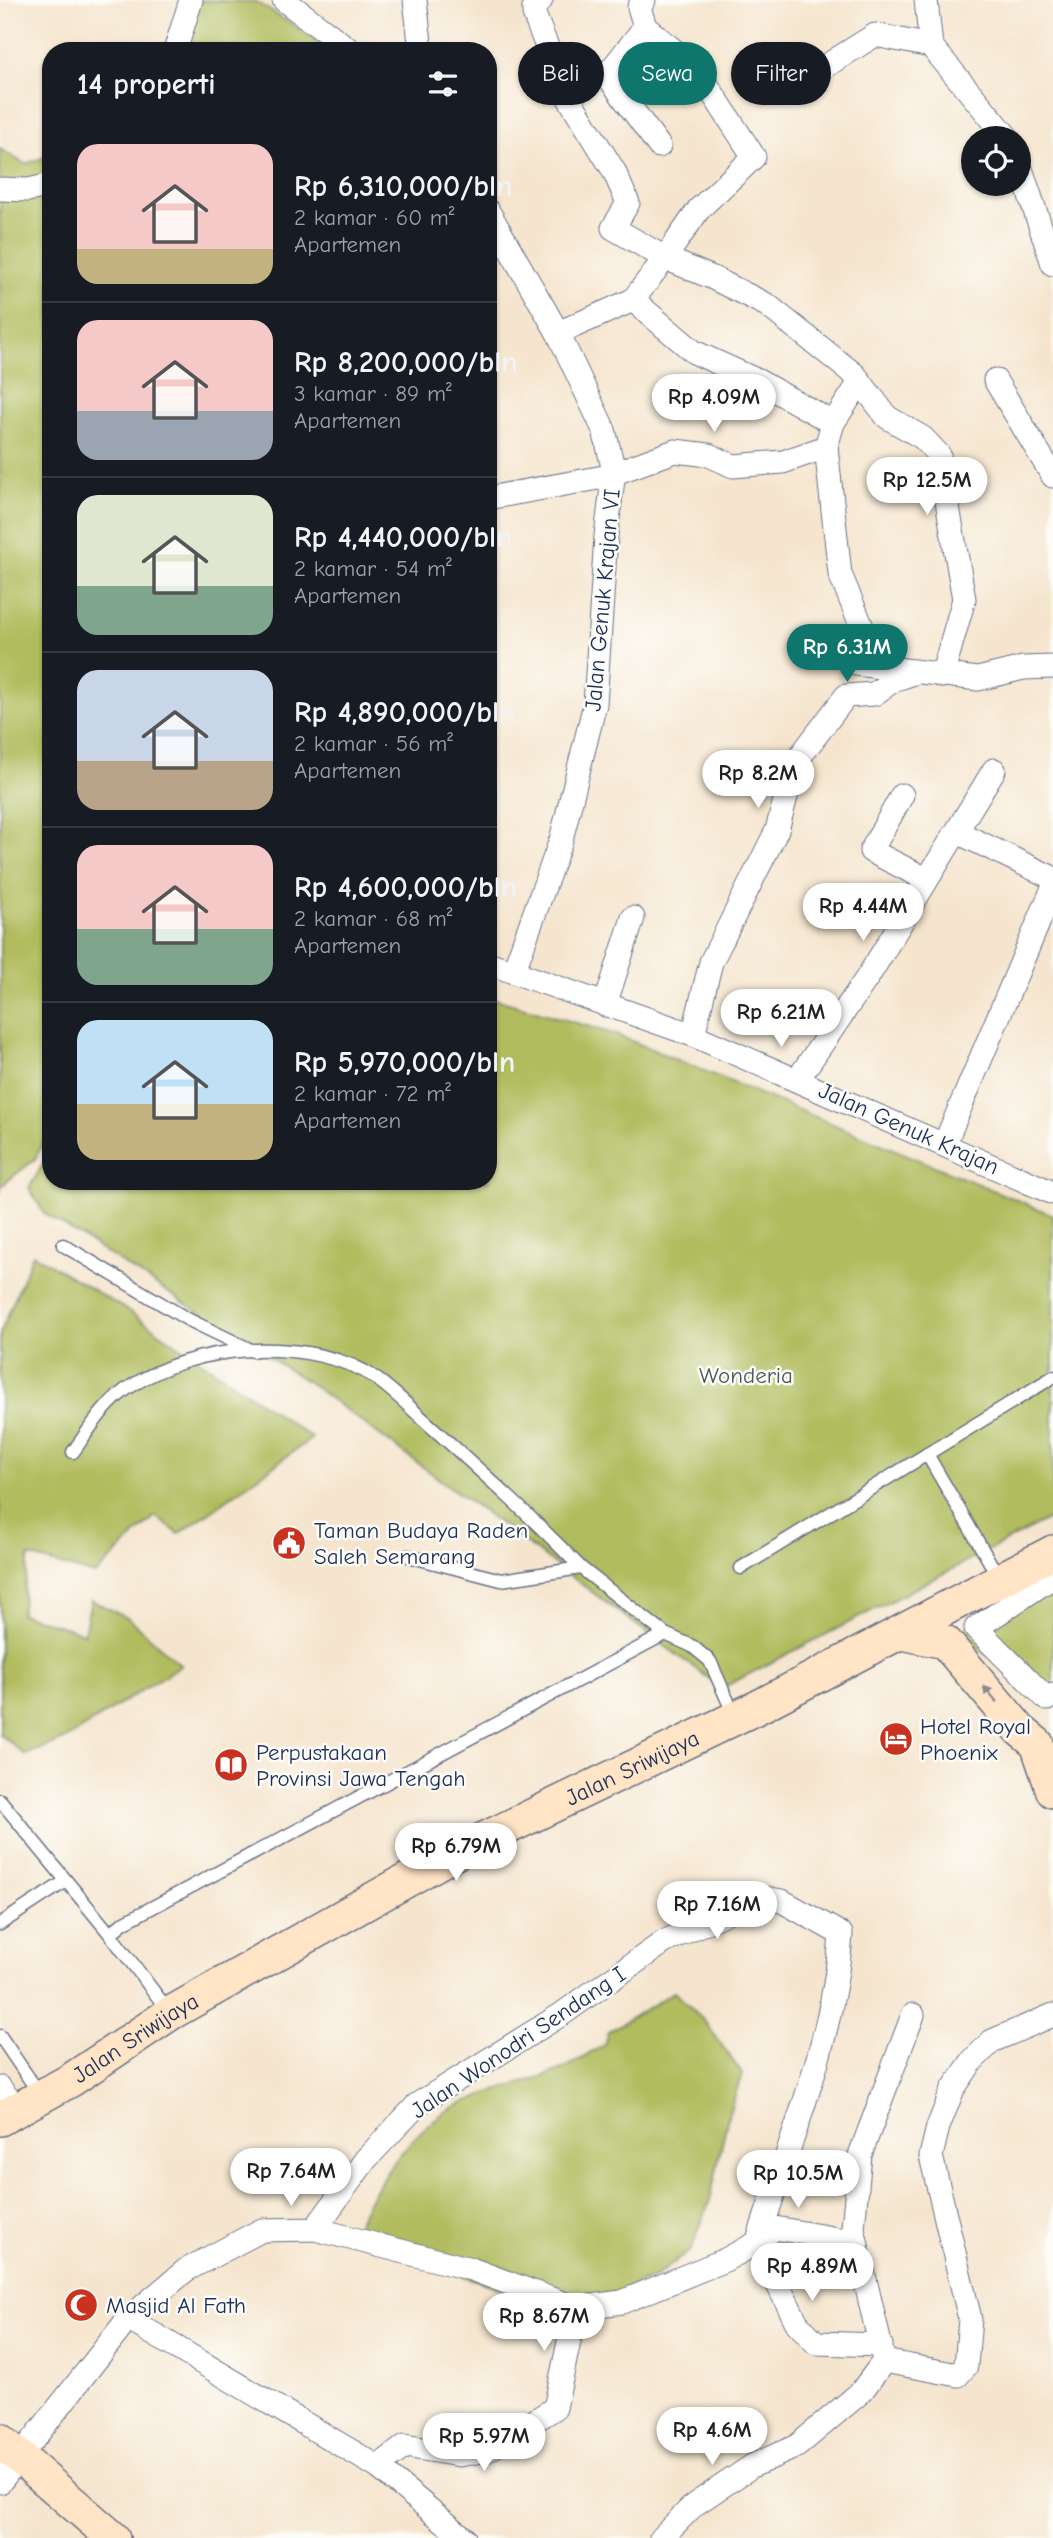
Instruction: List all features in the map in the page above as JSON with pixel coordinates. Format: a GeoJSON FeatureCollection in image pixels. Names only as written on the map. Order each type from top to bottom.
{"type":"FeatureCollection","features":[{"type":"Feature","properties":{"kind":"main road"},"geometry":{"type":"LineString","coordinates":[[1053,1552],[1001,1582],[945,1626],[1020,1730],[1045,1737],[1053,1791]]}},
{"type":"Feature","properties":{"kind":"main road","name":"Jalan Sriwijaya"},"geometry":{"type":"LineString","coordinates":[[14,2103],[71,2080],[171,2014],[457,1852],[736,1718],[902,1633],[945,1626]]}},
{"type":"Feature","properties":{"kind":"main road"},"geometry":{"type":"LineString","coordinates":[[7,2460],[113,2538]]}},
{"type":"Feature","properties":{"kind":"street"},"geometry":{"type":"LineString","coordinates":[[177,42],[191,0]]}},
{"type":"Feature","properties":{"kind":"street"},"geometry":{"type":"LineString","coordinates":[[284,0],[339,42]]}},
{"type":"Feature","properties":{"kind":"street"},"geometry":{"type":"LineString","coordinates":[[415,0],[420,42]]}},
{"type":"Feature","properties":{"kind":"street"},"geometry":{"type":"LineString","coordinates":[[541,0],[534,7],[534,14],[565,92],[614,171],[628,203],[613,228],[665,258],[767,305],[860,382],[887,417],[923,438],[939,455],[964,599],[942,676]]}},
{"type":"Feature","properties":{"kind":"street"},"geometry":{"type":"LineString","coordinates":[[926,0],[931,46],[998,126]]}},
{"type":"Feature","properties":{"kind":"street"},"geometry":{"type":"LineString","coordinates":[[558,333],[633,300],[699,209],[754,157],[709,88],[640,9],[607,75],[659,146]]}},
{"type":"Feature","properties":{"kind":"street"},"geometry":{"type":"LineString","coordinates":[[831,63],[875,36],[931,46]]}},
{"type":"Feature","properties":{"kind":"street"},"geometry":{"type":"LineString","coordinates":[[0,189],[42,188]]}},
{"type":"Feature","properties":{"kind":"street"},"geometry":{"type":"LineString","coordinates":[[1030,196],[1053,264]]}},
{"type":"Feature","properties":{"kind":"street","name":"Jalan Genuk Krajan VI"},"geometry":{"type":"LineString","coordinates":[[497,227],[558,333],[604,430],[614,471],[606,536],[595,704],[558,851],[514,970]]}},
{"type":"Feature","properties":{"kind":"street"},"geometry":{"type":"LineString","coordinates":[[633,300],[694,352],[758,381],[833,423]]}},
{"type":"Feature","properties":{"kind":"street"},"geometry":{"type":"LineString","coordinates":[[995,380],[1053,475]]}},
{"type":"Feature","properties":{"kind":"street"},"geometry":{"type":"LineString","coordinates":[[860,382],[833,423],[826,447],[840,574],[862,627],[856,664],[978,679],[1023,668],[1053,667]]}},
{"type":"Feature","properties":{"kind":"street"},"geometry":{"type":"LineString","coordinates":[[614,471],[675,451],[709,455],[733,467],[783,462],[826,447]]}},
{"type":"Feature","properties":{"kind":"street","name":"Jalan Genuk Krajan VI"},"geometry":{"type":"LineString","coordinates":[[497,496],[604,477],[614,471]]}},
{"type":"Feature","properties":{"kind":"street"},"geometry":{"type":"LineString","coordinates":[[693,1035],[711,962],[777,830],[795,763],[846,696],[874,694],[894,680],[917,672]]}},
{"type":"Feature","properties":{"kind":"street"},"geometry":{"type":"LineString","coordinates":[[798,1079],[869,975],[994,770]]}},
{"type":"Feature","properties":{"kind":"street"},"geometry":{"type":"LineString","coordinates":[[902,795],[871,851],[926,879]]}},
{"type":"Feature","properties":{"kind":"street"},"geometry":{"type":"LineString","coordinates":[[957,832],[1053,878]]}},
{"type":"Feature","properties":{"kind":"street"},"geometry":{"type":"LineString","coordinates":[[945,1143],[1048,918],[1053,888]]}},
{"type":"Feature","properties":{"kind":"street"},"geometry":{"type":"LineString","coordinates":[[605,1005],[632,918]]}},
{"type":"Feature","properties":{"kind":"street","name":"Jalan Genuk Krajan"},"geometry":{"type":"LineString","coordinates":[[497,965],[693,1035],[945,1143],[1053,1193]]}},
{"type":"Feature","properties":{"kind":"street"},"geometry":{"type":"LineString","coordinates":[[1053,1577],[976,1628],[1047,1699],[1053,1695]]}},
{"type":"Feature","properties":{"kind":"street","name":"Jalan Wonodri Sendang I"},"geometry":{"type":"LineString","coordinates":[[315,2229],[366,2158],[418,2104],[562,2014],[664,1942],[759,1897],[782,1901],[841,1934],[838,1974],[814,2065],[757,2243]]}},
{"type":"Feature","properties":{"kind":"street"},"geometry":{"type":"LineString","coordinates":[[661,2538],[694,2505],[752,2466],[797,2446],[861,2392],[883,2353],[852,2228],[860,2155],[913,2015]]}},
{"type":"Feature","properties":{"kind":"street"},"geometry":{"type":"LineString","coordinates":[[757,2243],[797,2323],[816,2343],[883,2353],[958,2375],[966,2366],[970,2319],[932,2156],[938,2127],[953,2089],[973,2060],[992,2041],[1053,2015]]}},
{"type":"Feature","properties":{"kind":"street"},"geometry":{"type":"LineString","coordinates":[[7,2460],[128,2319],[186,2270],[262,2230],[315,2229],[471,2269],[576,2308],[622,2302],[725,2260],[757,2243],[775,2228],[855,2242]]}},
{"type":"Feature","properties":{"kind":"street"},"geometry":{"type":"LineString","coordinates":[[379,2467],[405,2446],[459,2455],[488,2450],[555,2407],[576,2308]]}},
{"type":"Feature","properties":{"kind":"street"},"geometry":{"type":"LineString","coordinates":[[128,2319],[379,2467],[464,2538]]}},
{"type":"Feature","properties":{"kind":"lane"},"geometry":{"type":"LineString","coordinates":[[64,1245],[187,1319],[254,1351]]}},
{"type":"Feature","properties":{"kind":"lane"},"geometry":{"type":"LineString","coordinates":[[73,1451],[102,1412],[132,1385],[184,1361],[254,1351],[316,1354],[365,1372],[525,1511],[581,1568],[665,1634],[692,1646],[710,1661],[736,1718]]}},
{"type":"Feature","properties":{"kind":"lane"},"geometry":{"type":"LineString","coordinates":[[741,1567],[1053,1377]]}},
{"type":"Feature","properties":{"kind":"lane"},"geometry":{"type":"LineString","coordinates":[[928,1454],[1001,1582]]}},
{"type":"Feature","properties":{"kind":"lane"},"geometry":{"type":"LineString","coordinates":[[408,1556],[501,1580],[581,1568]]}},
{"type":"Feature","properties":{"kind":"lane"},"geometry":{"type":"LineString","coordinates":[[110,1934],[149,1908],[665,1634]]}},
{"type":"Feature","properties":{"kind":"lane"},"geometry":{"type":"LineString","coordinates":[[0,1800],[110,1934],[171,2014]]}},
{"type":"Feature","properties":{"kind":"lane"},"geometry":{"type":"LineString","coordinates":[[0,1924],[66,1881]]}},
{"type":"Feature","properties":{"kind":"lane"},"geometry":{"type":"LineString","coordinates":[[0,2036],[14,2103]]}},
{"type":"Feature","properties":{"kind":"green space"},"geometry":{"type":"Polygon","coordinates":[[[201,0],[256,2],[320,42],[174,42],[201,0]]]}},
{"type":"Feature","properties":{"kind":"green space"},"geometry":{"type":"Polygon","coordinates":[[[0,149],[25,164],[42,158],[42,1145],[35,1159],[1,1186],[0,1194],[0,149]]]}},
{"type":"Feature","properties":{"kind":"green space","name":"Wonderia"},"geometry":{"type":"Polygon","coordinates":[[[497,1000],[617,1035],[1053,1215],[1053,1517],[722,1688],[308,1382],[44,1213],[29,1188],[42,1166],[42,1190],[497,1190],[497,1000]]]}},
{"type":"Feature","properties":{"kind":"green space"},"geometry":{"type":"Polygon","coordinates":[[[33,1254],[130,1312],[312,1438],[179,1534],[155,1516],[95,1575],[29,1556],[21,1614],[84,1633],[91,1600],[128,1618],[181,1665],[64,1740],[25,1755],[0,1734],[0,1334],[33,1254]]]}},
{"type":"Feature","properties":{"kind":"green space"},"geometry":{"type":"Polygon","coordinates":[[[1053,1585],[1053,1708],[959,1632],[1053,1585]]]}},
{"type":"Feature","properties":{"kind":"green space"},"geometry":{"type":"Polygon","coordinates":[[[674,1992],[703,2019],[742,2074],[728,2116],[710,2200],[691,2250],[653,2278],[600,2300],[532,2299],[350,2238],[388,2170],[413,2139],[442,2114],[468,2101],[569,2066],[604,2045],[608,2032],[674,1992]]]}},
{"type":"Feature","properties":{"kind":"place","name":"Taman Budaya Raden Saleh Semarang"},"geometry":{"type":"Point","coordinates":[289,1543]}},
{"type":"Feature","properties":{"kind":"place","name":"Hotel Royal Phoenix"},"geometry":{"type":"Point","coordinates":[896,1739]}},
{"type":"Feature","properties":{"kind":"place","name":"Perpustakaan Provinsi Jawa Tengah"},"geometry":{"type":"Point","coordinates":[231,1765]}},
{"type":"Feature","properties":{"kind":"place","name":"Masjid Al Fath"},"geometry":{"type":"Point","coordinates":[81,2305]}}]}
